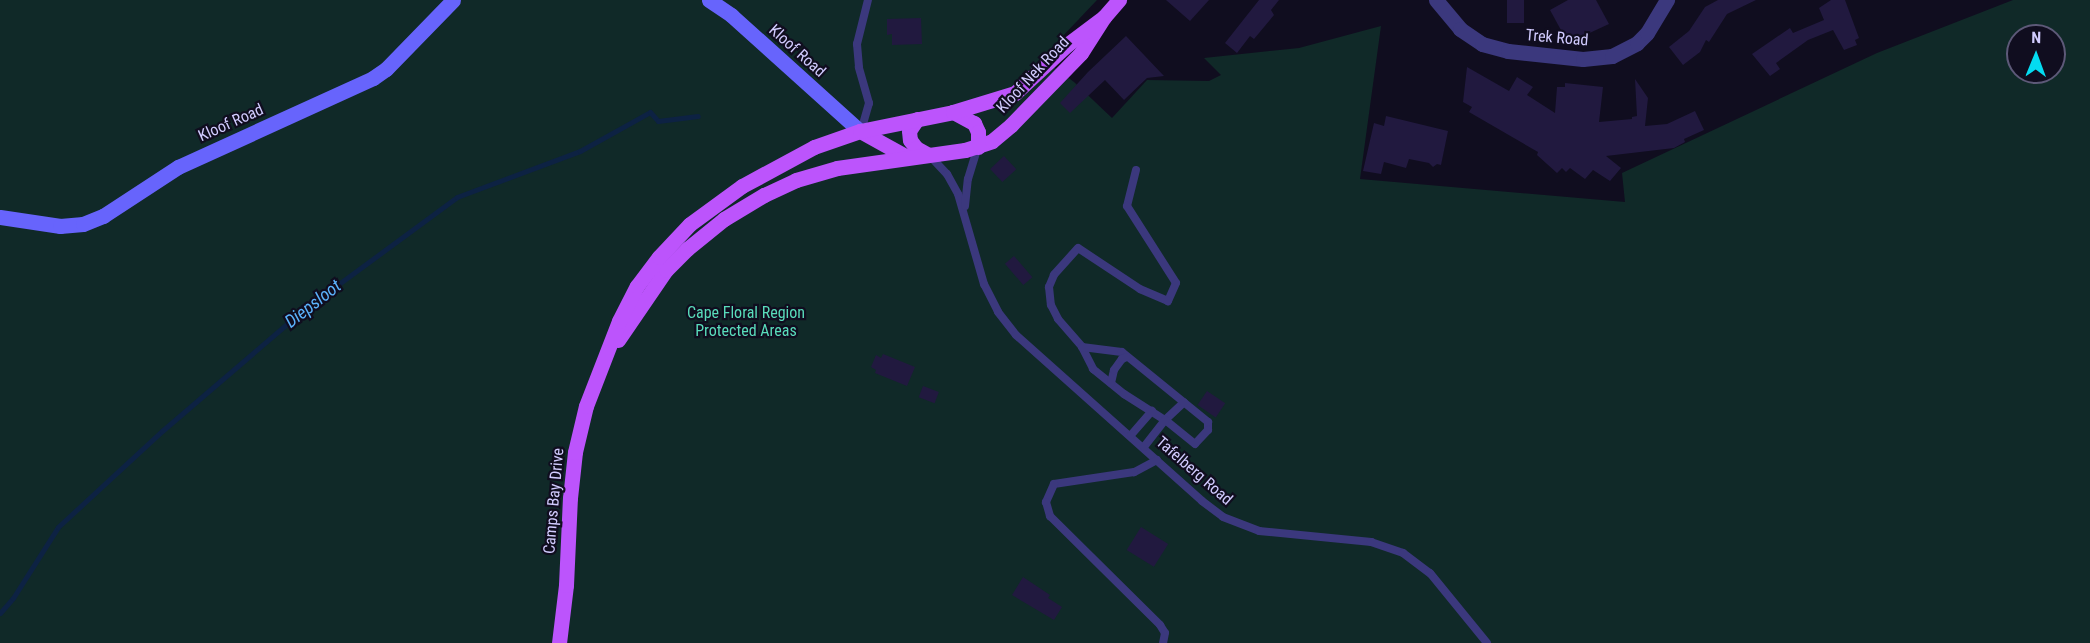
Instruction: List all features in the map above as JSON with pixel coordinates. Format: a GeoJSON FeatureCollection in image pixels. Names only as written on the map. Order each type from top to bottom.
{"type":"FeatureCollection","features":[{"type":"Feature","properties":{"kind":"main road","name":"Kloof Road"},"geometry":{"type":"LineString","coordinates":[[0,217],[60,226],[83,224],[103,216],[178,167],[373,78],[386,69],[453,0]]}},
{"type":"Feature","properties":{"kind":"main road","name":"Kloof Road"},"geometry":{"type":"LineString","coordinates":[[709,0],[731,15],[860,131]]}},
{"type":"Feature","properties":{"kind":"main road","name":"Kloof Nek Road"},"geometry":{"type":"LineString","coordinates":[[978,147],[992,141],[1011,125],[1081,53],[1104,17],[1119,0]]}},
{"type":"Feature","properties":{"kind":"main road","name":"Kloof Nek Road"},"geometry":{"type":"LineString","coordinates":[[917,119],[953,112],[1015,93],[1068,44],[1104,17]]}},
{"type":"Feature","properties":{"kind":"main road"},"geometry":{"type":"LineString","coordinates":[[953,112],[974,123],[978,132],[978,147]]}},
{"type":"Feature","properties":{"kind":"main road","name":"Camps Bay Drive"},"geometry":{"type":"LineString","coordinates":[[559,643],[566,585],[570,498],[575,452],[585,406],[601,364],[637,286],[659,257],[690,224],[742,186],[798,155],[860,131],[917,119]]}},
{"type":"Feature","properties":{"kind":"main road"},"geometry":{"type":"LineString","coordinates":[[917,119],[909,131],[910,140],[916,148],[927,154]]}},
{"type":"Feature","properties":{"kind":"main road"},"geometry":{"type":"LineString","coordinates":[[860,131],[907,157]]}},
{"type":"Feature","properties":{"kind":"main road","name":"Camps Bay Drive"},"geometry":{"type":"LineString","coordinates":[[601,364],[666,270],[724,219],[764,195],[796,180],[859,164],[978,147]]}},
{"type":"Feature","properties":{"kind":"street","name":"Trek Road"},"geometry":{"type":"LineString","coordinates":[[1436,0],[1460,29],[1482,44],[1508,51],[1583,59],[1612,56],[1637,43],[1651,28],[1667,0]]}},
{"type":"Feature","properties":{"kind":"lane"},"geometry":{"type":"LineString","coordinates":[[860,131],[868,103],[859,67],[857,44],[868,0]]}},
{"type":"Feature","properties":{"kind":"lane","name":"Tafelberg Road"},"geometry":{"type":"LineString","coordinates":[[964,209],[966,189],[978,147]]}},
{"type":"Feature","properties":{"kind":"lane","name":"Tafelberg Road"},"geometry":{"type":"LineString","coordinates":[[927,154],[947,174],[964,209],[984,284],[998,312],[1016,335],[1131,435],[1208,506],[1238,525],[1259,531],[1371,542],[1403,554],[1430,573],[1487,643]]}},
{"type":"Feature","properties":{"kind":"lane"},"geometry":{"type":"LineString","coordinates":[[1082,347],[1122,352],[1208,422],[1208,430],[1196,444],[1093,369],[1082,347],[1058,319],[1049,297],[1049,287],[1057,269],[1078,248],[1140,289],[1168,301],[1176,283],[1127,206],[1136,170]]}},
{"type":"Feature","properties":{"kind":"lane"},"geometry":{"type":"LineString","coordinates":[[1111,383],[1114,370],[1122,359],[1127,357]]}},
{"type":"Feature","properties":{"kind":"lane"},"geometry":{"type":"LineString","coordinates":[[1143,447],[1165,420],[1184,402]]}},
{"type":"Feature","properties":{"kind":"lane"},"geometry":{"type":"LineString","coordinates":[[1131,435],[1152,411]]}},
{"type":"Feature","properties":{"kind":"lane"},"geometry":{"type":"LineString","coordinates":[[1157,460],[1134,472],[1054,484],[1046,502],[1050,516],[1160,625],[1165,633],[1163,643]]}},
{"type":"Feature","properties":{"kind":"green space","name":"Cape Floral Region Protected Areas"},"geometry":{"type":"Polygon","coordinates":[[[0,0],[1097,0],[1042,58],[1074,82],[1112,118],[1147,80],[1209,81],[1221,75],[1204,58],[1299,48],[1381,26],[1360,179],[1625,202],[1622,173],[1877,53],[2013,0],[2090,0],[2090,643],[0,643],[0,0]]]}},
{"type":"Feature","properties":{"kind":"building"},"geometry":{"type":"Polygon","coordinates":[[[1166,0],[1209,0],[1190,21],[1166,0]]]}},
{"type":"Feature","properties":{"kind":"building"},"geometry":{"type":"Polygon","coordinates":[[[1259,0],[1279,0],[1271,10],[1274,15],[1254,39],[1250,36],[1237,53],[1225,43],[1259,0]]]}},
{"type":"Feature","properties":{"kind":"building"},"geometry":{"type":"Polygon","coordinates":[[[1507,0],[1524,0],[1524,23],[1507,23],[1507,0]]]}},
{"type":"Feature","properties":{"kind":"building"},"geometry":{"type":"Polygon","coordinates":[[[1568,0],[1596,0],[1609,24],[1568,43],[1550,10],[1568,0]]]}},
{"type":"Feature","properties":{"kind":"building"},"geometry":{"type":"Polygon","coordinates":[[[1718,0],[1756,0],[1727,14],[1709,42],[1706,40],[1700,52],[1683,65],[1669,47],[1689,31],[1705,7],[1718,0]]]}},
{"type":"Feature","properties":{"kind":"building"},"geometry":{"type":"Polygon","coordinates":[[[1831,0],[1845,0],[1859,38],[1855,40],[1857,45],[1844,50],[1833,30],[1808,40],[1776,63],[1780,69],[1770,76],[1752,54],[1790,28],[1793,33],[1824,20],[1819,8],[1831,0]]]}},
{"type":"Feature","properties":{"kind":"building"},"geometry":{"type":"Polygon","coordinates":[[[921,18],[922,44],[892,45],[892,34],[887,35],[887,19],[921,18]]]}},
{"type":"Feature","properties":{"kind":"building"},"geometry":{"type":"Polygon","coordinates":[[[1126,36],[1164,76],[1147,78],[1124,100],[1105,80],[1070,113],[1060,103],[1088,72],[1126,36]]]}},
{"type":"Feature","properties":{"kind":"building"},"geometry":{"type":"Polygon","coordinates":[[[1467,67],[1509,91],[1517,77],[1533,87],[1527,95],[1555,113],[1557,87],[1565,87],[1565,83],[1603,87],[1599,122],[1632,119],[1637,116],[1635,79],[1648,98],[1645,126],[1667,124],[1695,111],[1704,130],[1684,139],[1685,142],[1674,148],[1606,156],[1621,168],[1610,181],[1593,170],[1585,179],[1570,168],[1566,172],[1562,168],[1557,173],[1537,155],[1538,152],[1469,112],[1472,107],[1463,102],[1467,67]]]}},
{"type":"Feature","properties":{"kind":"building"},"geometry":{"type":"Polygon","coordinates":[[[1386,116],[1448,131],[1441,165],[1437,164],[1433,167],[1429,163],[1409,159],[1406,168],[1384,162],[1381,174],[1363,171],[1374,123],[1384,126],[1386,116]]]}},
{"type":"Feature","properties":{"kind":"building"},"geometry":{"type":"Polygon","coordinates":[[[1004,156],[1016,169],[1002,182],[990,169],[1004,156]]]}},
{"type":"Feature","properties":{"kind":"building"},"geometry":{"type":"Polygon","coordinates":[[[1014,256],[1032,277],[1023,285],[1005,264],[1014,256]]]}},
{"type":"Feature","properties":{"kind":"building"},"geometry":{"type":"Polygon","coordinates":[[[883,354],[915,367],[907,386],[875,373],[876,370],[871,367],[876,355],[881,358],[883,354]]]}},
{"type":"Feature","properties":{"kind":"building"},"geometry":{"type":"Polygon","coordinates":[[[923,386],[939,392],[935,403],[919,397],[923,386]]]}},
{"type":"Feature","properties":{"kind":"building"},"geometry":{"type":"Polygon","coordinates":[[[1207,391],[1225,403],[1216,417],[1197,405],[1207,391]]]}},
{"type":"Feature","properties":{"kind":"building"},"geometry":{"type":"Polygon","coordinates":[[[1141,527],[1168,544],[1154,567],[1127,550],[1141,527]]]}},
{"type":"Feature","properties":{"kind":"building"},"geometry":{"type":"Polygon","coordinates":[[[1023,577],[1050,595],[1048,598],[1062,607],[1054,620],[1012,595],[1023,577]]]}},
{"type":"Feature","properties":{"kind":"waterway","name":"Diepsloot"},"geometry":{"type":"LineString","coordinates":[[0,613],[13,598],[58,527],[162,431],[302,311],[457,197],[580,151],[650,112],[658,121],[698,116]]}}]}
